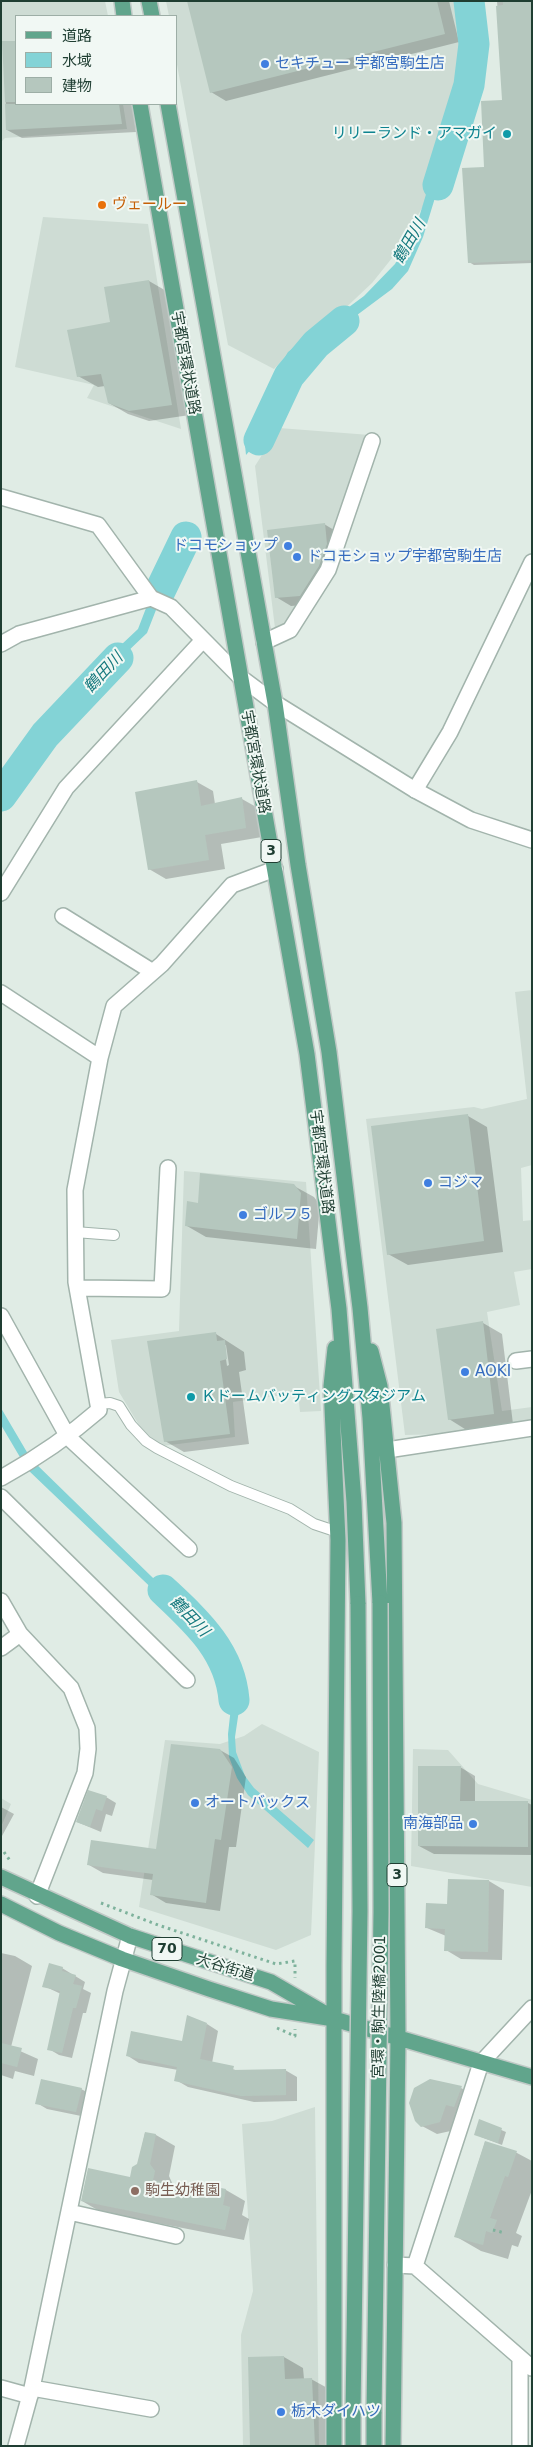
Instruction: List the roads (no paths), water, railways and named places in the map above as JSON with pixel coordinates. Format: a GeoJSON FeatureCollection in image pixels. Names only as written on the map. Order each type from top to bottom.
{"type":"FeatureCollection","features":[{"type":"Feature","properties":{"kind":"main road"},"geometry":{"type":"LineString","coordinates":[[122,1],[124,15]]}},
{"type":"Feature","properties":{"kind":"main road"},"geometry":{"type":"LineString","coordinates":[[149,1],[152,15]]}},
{"type":"Feature","properties":{"kind":"main road","name":"宇都宮環状道路"},"geometry":{"type":"LineString","coordinates":[[140,105],[307,1054],[339,1310],[354,1502],[358,1604]]}},
{"type":"Feature","properties":{"kind":"main road","name":"宇都宮環状道路"},"geometry":{"type":"LineString","coordinates":[[168,105],[275,703],[298,865],[330,1052],[360,1308],[370,1418],[380,1603]]}},
{"type":"Feature","properties":{"kind":"main road","name":"3"},"geometry":{"type":"LineString","coordinates":[[360,1308],[380,1386],[394,1523],[398,2038],[393,2446]]}},
{"type":"Feature","properties":{"kind":"main road","name":"3"},"geometry":{"type":"LineString","coordinates":[[334,2446],[334,2018],[338,1532],[331,1386],[339,1310]]}},
{"type":"Feature","properties":{"kind":"main road","name":"宮環・駒生陸橋2001"},"geometry":{"type":"LineString","coordinates":[[374,2446],[381,1912],[380,1603]]}},
{"type":"Feature","properties":{"kind":"main road","name":"宮環・駒生陸橋2001"},"geometry":{"type":"LineString","coordinates":[[353,2446],[360,1911],[358,1604]]}},
{"type":"Feature","properties":{"kind":"main road","name":"大谷街道"},"geometry":{"type":"LineString","coordinates":[[1,1877],[37,1896],[130,1936],[271,1982],[334,2018]]}},
{"type":"Feature","properties":{"kind":"main road","name":"大谷街道"},"geometry":{"type":"LineString","coordinates":[[1,1904],[59,1933],[122,1960],[272,2009],[334,2018],[532,2077]]}},
{"type":"Feature","properties":{"kind":"street"},"geometry":{"type":"LineString","coordinates":[[264,642],[290,630],[328,570],[372,441]]}},
{"type":"Feature","properties":{"kind":"street"},"geometry":{"type":"LineString","coordinates":[[1,496],[98,525],[151,598],[171,607],[240,677],[275,703],[415,790],[471,820],[532,840]]}},
{"type":"Feature","properties":{"kind":"street"},"geometry":{"type":"LineString","coordinates":[[415,790],[450,732],[532,562]]}},
{"type":"Feature","properties":{"kind":"street"},"geometry":{"type":"LineString","coordinates":[[1,644],[19,634],[151,598]]}},
{"type":"Feature","properties":{"kind":"street"},"geometry":{"type":"LineString","coordinates":[[1,893],[66,788],[203,640]]}},
{"type":"Feature","properties":{"kind":"street"},"geometry":{"type":"LineString","coordinates":[[1,1478],[40,1456],[68,1437],[99,1410],[78,1288],[75,1190],[100,1058],[114,1006],[153,972],[232,885],[275,869]]}},
{"type":"Feature","properties":{"kind":"street"},"geometry":{"type":"LineString","coordinates":[[63,916],[153,972]]}},
{"type":"Feature","properties":{"kind":"street"},"geometry":{"type":"LineString","coordinates":[[1,993],[100,1058]]}},
{"type":"Feature","properties":{"kind":"street"},"geometry":{"type":"LineString","coordinates":[[78,1288],[162,1289],[168,1168]]}},
{"type":"Feature","properties":{"kind":"street"},"geometry":{"type":"LineString","coordinates":[[1,1316],[68,1437],[189,1549]]}},
{"type":"Feature","properties":{"kind":"street"},"geometry":{"type":"LineString","coordinates":[[516,1361],[532,1359]]}},
{"type":"Feature","properties":{"kind":"street"},"geometry":{"type":"LineString","coordinates":[[387,1450],[532,1428]]}},
{"type":"Feature","properties":{"kind":"street"},"geometry":{"type":"LineString","coordinates":[[1,1496],[187,1680]]}},
{"type":"Feature","properties":{"kind":"street"},"geometry":{"type":"LineString","coordinates":[[1,1601],[20,1634],[71,1688],[87,1728],[88,1749],[84,1773],[37,1896]]}},
{"type":"Feature","properties":{"kind":"street"},"geometry":{"type":"LineString","coordinates":[[1,1648],[20,1634]]}},
{"type":"Feature","properties":{"kind":"street"},"geometry":{"type":"LineString","coordinates":[[16,2446],[31,2392],[122,1960],[130,1936]]}},
{"type":"Feature","properties":{"kind":"street"},"geometry":{"type":"LineString","coordinates":[[415,2266],[481,2063],[532,2008]]}},
{"type":"Feature","properties":{"kind":"street"},"geometry":{"type":"LineString","coordinates":[[69,2212],[176,2236]]}},
{"type":"Feature","properties":{"kind":"street"},"geometry":{"type":"LineString","coordinates":[[395,2265],[415,2266],[532,2368]]}},
{"type":"Feature","properties":{"kind":"street"},"geometry":{"type":"LineString","coordinates":[[520,2358],[520,2446]]}},
{"type":"Feature","properties":{"kind":"street"},"geometry":{"type":"LineString","coordinates":[[1,2388],[151,2409]]}},
{"type":"Feature","properties":{"kind":"lane"},"geometry":{"type":"LineString","coordinates":[[76,1232],[114,1234]]}},
{"type":"Feature","properties":{"kind":"lane"},"geometry":{"type":"LineString","coordinates":[[98,1404],[110,1403],[119,1406],[131,1425],[157,1448],[202,1469],[231,1486],[290,1509],[314,1524],[338,1532]]}},
{"type":"Feature","properties":{"kind":"water"},"geometry":{"type":"Polygon","coordinates":[[[463,1],[472,1],[474,6],[478,46],[475,67],[423,237],[408,271],[392,289],[294,362],[269,426],[246,455],[245,445],[263,417],[276,373],[288,352],[364,296],[395,264],[417,224],[468,56],[463,1]]]}},
{"type":"Feature","properties":{"kind":"water"},"geometry":{"type":"Polygon","coordinates":[[[176,530],[186,533],[147,633],[56,720],[1,802],[1,786],[43,725],[68,695],[138,629],[176,530]]]}},
{"type":"Feature","properties":{"kind":"water"},"geometry":{"type":"Polygon","coordinates":[[[1,1408],[31,1459],[192,1616],[219,1653],[230,1670],[235,1685],[239,1710],[235,1737],[236,1752],[245,1776],[254,1788],[314,1840],[308,1848],[248,1795],[237,1778],[229,1757],[228,1734],[231,1707],[229,1685],[221,1666],[188,1623],[27,1469],[1,1425],[1,1408]]]}},
{"type":"Feature","properties":{"kind":"waterway","name":"鶴田川"},"geometry":{"type":"LineString","coordinates":[[438,185],[469,85],[474,44],[469,1]]}},
{"type":"Feature","properties":{"kind":"waterway","name":"鶴田川"},"geometry":{"type":"LineString","coordinates":[[259,440],[289,376],[316,344],[344,321]]}},
{"type":"Feature","properties":{"kind":"waterway","name":"鶴田川"},"geometry":{"type":"LineString","coordinates":[[160,591],[186,537]]}},
{"type":"Feature","properties":{"kind":"waterway","name":"鶴田川"},"geometry":{"type":"LineString","coordinates":[[1,796],[45,735],[118,658]]}},
{"type":"Feature","properties":{"kind":"waterway","name":"鶴田川"},"geometry":{"type":"LineString","coordinates":[[163,1590],[209,1638],[226,1666],[234,1700]]}},
{"type":"Feature","properties":{"kind":"place","name":"セキチュー 宇都宮駒生店"},"geometry":{"type":"Point","coordinates":[265,64]}},
{"type":"Feature","properties":{"kind":"place","name":"リリーランド・アマガイ"},"geometry":{"type":"Point","coordinates":[507,134]}},
{"type":"Feature","properties":{"kind":"place","name":"ヴェールー"},"geometry":{"type":"Point","coordinates":[102,205]}},
{"type":"Feature","properties":{"kind":"place","name":"ドコモショップ"},"geometry":{"type":"Point","coordinates":[288,546]}},
{"type":"Feature","properties":{"kind":"place","name":"ドコモショップ宇都宮駒生店"},"geometry":{"type":"Point","coordinates":[297,557]}},
{"type":"Feature","properties":{"kind":"place","name":"コジマ"},"geometry":{"type":"Point","coordinates":[428,1183]}},
{"type":"Feature","properties":{"kind":"place","name":"ゴルフ５"},"geometry":{"type":"Point","coordinates":[243,1215]}},
{"type":"Feature","properties":{"kind":"place","name":"AOKI"},"geometry":{"type":"Point","coordinates":[465,1372]}},
{"type":"Feature","properties":{"kind":"place","name":"Ｋドームバッティングスタジアム"},"geometry":{"type":"Point","coordinates":[191,1397]}},
{"type":"Feature","properties":{"kind":"place","name":"オートバックス"},"geometry":{"type":"Point","coordinates":[195,1803]}},
{"type":"Feature","properties":{"kind":"place","name":"南海部品"},"geometry":{"type":"Point","coordinates":[473,1824]}},
{"type":"Feature","properties":{"kind":"place","name":"駒生幼稚園"},"geometry":{"type":"Point","coordinates":[135,2191]}},
{"type":"Feature","properties":{"kind":"place","name":"栃木ダイハツ"},"geometry":{"type":"Point","coordinates":[281,2412]}}]}
